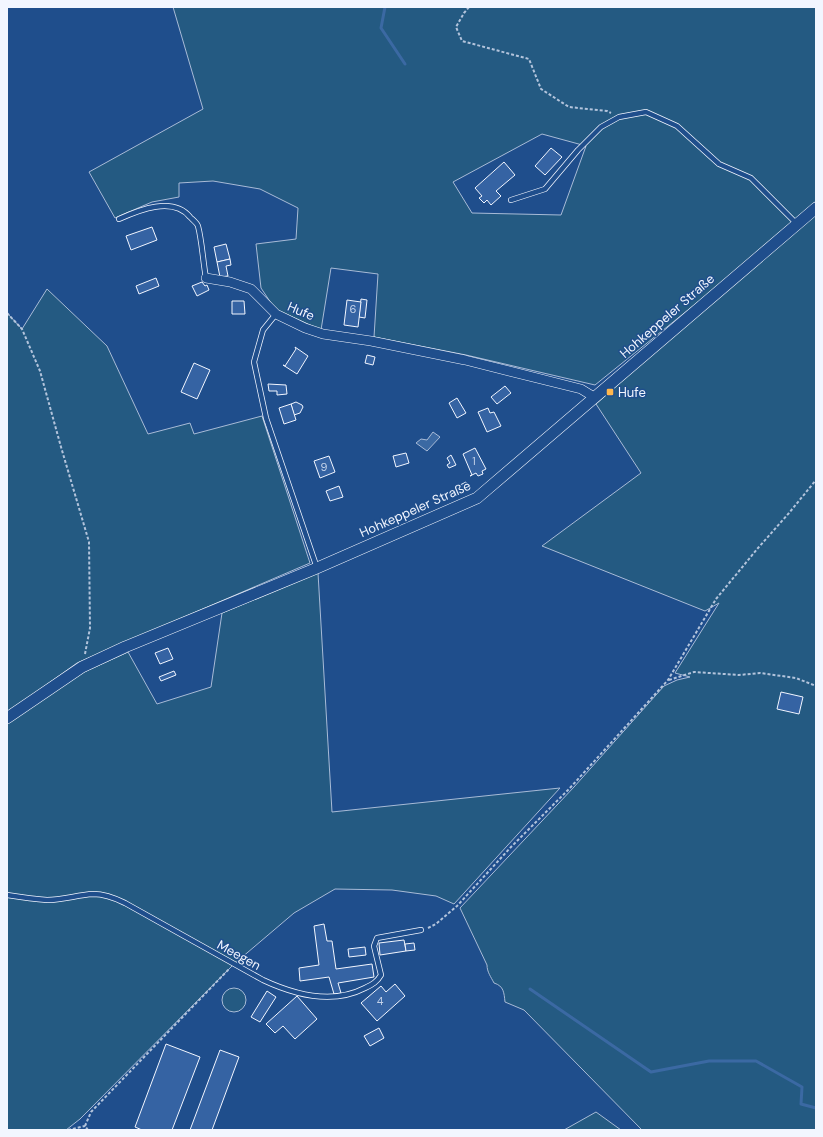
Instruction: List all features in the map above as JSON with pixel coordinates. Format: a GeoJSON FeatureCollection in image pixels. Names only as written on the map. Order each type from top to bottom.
{"type":"FeatureCollection","features":[{"type":"Feature","properties":{"kind":"street","name":"Hohkeppeler Straße"},"geometry":{"type":"LineString","coordinates":[[7,718],[82,666],[317,568],[477,498],[816,208]]}},
{"type":"Feature","properties":{"kind":"street","name":"Hufe"},"geometry":{"type":"LineString","coordinates":[[206,278],[230,282],[251,289],[276,314],[305,328],[323,334],[371,341],[465,360],[581,389],[594,397]]}},
{"type":"Feature","properties":{"kind":"lane"},"geometry":{"type":"LineString","coordinates":[[511,200],[545,189],[578,150],[601,127],[619,117],[646,112],[677,126],[719,164],[751,178],[797,224]]}},
{"type":"Feature","properties":{"kind":"lane"},"geometry":{"type":"LineString","coordinates":[[119,219],[134,212],[170,206],[179,208],[187,213],[198,225],[206,278]]}},
{"type":"Feature","properties":{"kind":"lane","name":"Hufe"},"geometry":{"type":"LineString","coordinates":[[276,314],[263,330],[254,362],[266,418],[317,568]]}},
{"type":"Feature","properties":{"kind":"lane","name":"Meegen"},"geometry":{"type":"LineString","coordinates":[[7,895],[47,900],[93,894],[114,898],[263,980],[283,988],[318,997],[330,998],[353,994],[377,982],[381,975],[374,946],[377,938],[421,930]]}},
{"type":"Feature","properties":{"kind":"path"},"geometry":{"type":"LineString","coordinates":[[469,7],[456,27],[462,40],[528,59],[541,89],[569,107],[607,111],[619,117]]}},
{"type":"Feature","properties":{"kind":"path"},"geometry":{"type":"LineString","coordinates":[[7,312],[22,329],[40,372],[90,542],[90,628],[82,666]]}},
{"type":"Feature","properties":{"kind":"path"},"geometry":{"type":"LineString","coordinates":[[421,930],[436,924],[457,906],[511,847],[569,789],[668,680],[716,599],[816,480]]}},
{"type":"Feature","properties":{"kind":"path"},"geometry":{"type":"LineString","coordinates":[[668,680],[694,672],[739,675],[760,673],[796,678],[816,686]]}},
{"type":"Feature","properties":{"kind":"path"},"geometry":{"type":"LineString","coordinates":[[85,1126],[91,1112],[234,964]]}},
{"type":"Feature","properties":{"kind":"path"},"geometry":{"type":"LineString","coordinates":[[68,1130],[85,1126]]}},
{"type":"Feature","properties":{"kind":"path"},"geometry":{"type":"LineString","coordinates":[[85,1126],[88,1130]]}},
{"type":"Feature","properties":{"kind":"shaded area"},"geometry":{"type":"Polygon","coordinates":[[[173,7],[816,7],[816,201],[714,289],[595,385],[466,355],[374,337],[378,274],[331,268],[321,330],[275,309],[261,288],[256,244],[296,239],[298,208],[260,189],[213,181],[179,183],[179,197],[152,202],[115,218],[89,172],[203,109],[173,7]],[[542,134],[453,182],[472,213],[561,215],[586,146],[542,134]]]}},
{"type":"Feature","properties":{"kind":"shaded area"},"geometry":{"type":"Polygon","coordinates":[[[816,214],[816,1130],[642,1130],[524,1010],[505,1002],[503,990],[500,986],[494,983],[490,977],[487,965],[460,908],[574,787],[664,686],[677,680],[690,677],[675,673],[719,603],[705,611],[542,546],[641,473],[596,404],[723,292],[816,214]]]}},
{"type":"Feature","properties":{"kind":"shaded area"},"geometry":{"type":"Polygon","coordinates":[[[47,289],[107,346],[148,434],[190,423],[194,434],[262,416],[310,563],[77,663],[7,713],[7,313],[22,329],[47,289]]]}},
{"type":"Feature","properties":{"kind":"shaded area"},"geometry":{"type":"Polygon","coordinates":[[[433,432],[440,437],[427,451],[416,443],[421,439],[427,440],[433,432]]]}},
{"type":"Feature","properties":{"kind":"shaded area"},"geometry":{"type":"Polygon","coordinates":[[[318,573],[332,812],[560,788],[454,904],[436,896],[392,890],[335,889],[294,913],[234,964],[80,1119],[66,1130],[7,1130],[7,721],[84,672],[128,652],[157,704],[211,687],[222,613],[318,573]]]}},
{"type":"Feature","properties":{"kind":"shaded area"},"geometry":{"type":"Polygon","coordinates":[[[234,988],[243,991],[246,1000],[243,1009],[234,1012],[225,1009],[222,1000],[225,991],[234,988]]]}},
{"type":"Feature","properties":{"kind":"shaded area"},"geometry":{"type":"Polygon","coordinates":[[[596,1112],[621,1130],[564,1130],[596,1112]]]}},
{"type":"Feature","properties":{"kind":"building"},"geometry":{"type":"Polygon","coordinates":[[[551,148],[562,157],[545,175],[535,166],[551,148]]]}},
{"type":"Feature","properties":{"kind":"building"},"geometry":{"type":"Polygon","coordinates":[[[504,162],[515,175],[496,191],[501,196],[491,205],[487,200],[484,203],[479,198],[482,196],[475,188],[504,162]]]}},
{"type":"Feature","properties":{"kind":"building"},"geometry":{"type":"Polygon","coordinates":[[[152,227],[157,240],[131,250],[126,236],[152,227]]]}},
{"type":"Feature","properties":{"kind":"building"},"geometry":{"type":"Polygon","coordinates":[[[226,244],[230,259],[217,262],[214,247],[226,244]]]}},
{"type":"Feature","properties":{"kind":"building"},"geometry":{"type":"Polygon","coordinates":[[[230,259],[231,265],[226,266],[228,276],[220,277],[217,262],[230,259]]]}},
{"type":"Feature","properties":{"kind":"building"},"geometry":{"type":"Polygon","coordinates":[[[156,278],[159,286],[139,294],[136,286],[156,278]]]}},
{"type":"Feature","properties":{"kind":"building"},"geometry":{"type":"Polygon","coordinates":[[[202,282],[205,286],[207,285],[209,290],[197,296],[192,286],[202,282]]]}},
{"type":"Feature","properties":{"kind":"building"},"geometry":{"type":"Polygon","coordinates":[[[361,299],[367,300],[365,318],[359,317],[361,299]]]}},
{"type":"Feature","properties":{"kind":"building"},"geometry":{"type":"Polygon","coordinates":[[[347,300],[361,302],[358,327],[344,325],[347,300]]]}},
{"type":"Feature","properties":{"kind":"building"},"geometry":{"type":"Polygon","coordinates":[[[232,301],[244,301],[245,314],[232,314],[232,301]]]}},
{"type":"Feature","properties":{"kind":"building"},"geometry":{"type":"Polygon","coordinates":[[[295,347],[308,356],[297,374],[283,365],[285,366],[296,349],[295,347]]]}},
{"type":"Feature","properties":{"kind":"building"},"geometry":{"type":"Polygon","coordinates":[[[367,355],[375,357],[373,365],[365,363],[367,355]]]}},
{"type":"Feature","properties":{"kind":"building"},"geometry":{"type":"Polygon","coordinates":[[[194,363],[210,370],[197,399],[181,392],[194,363]]]}},
{"type":"Feature","properties":{"kind":"building"},"geometry":{"type":"Polygon","coordinates":[[[268,384],[286,385],[287,394],[277,395],[277,391],[269,391],[268,384]]]}},
{"type":"Feature","properties":{"kind":"building"},"geometry":{"type":"Polygon","coordinates":[[[505,386],[511,393],[497,404],[491,397],[505,386]]]}},
{"type":"Feature","properties":{"kind":"building"},"geometry":{"type":"Polygon","coordinates":[[[457,398],[466,413],[457,418],[449,403],[457,398]]]}},
{"type":"Feature","properties":{"kind":"building"},"geometry":{"type":"Polygon","coordinates":[[[296,402],[303,407],[300,413],[294,415],[291,404],[296,402]]]}},
{"type":"Feature","properties":{"kind":"building"},"geometry":{"type":"Polygon","coordinates":[[[291,404],[296,420],[284,424],[279,408],[291,404]]]}},
{"type":"Feature","properties":{"kind":"building"},"geometry":{"type":"Polygon","coordinates":[[[488,408],[490,413],[494,412],[501,426],[487,432],[478,412],[488,408]]]}},
{"type":"Feature","properties":{"kind":"building"},"geometry":{"type":"Polygon","coordinates":[[[475,448],[486,469],[482,471],[483,474],[478,476],[476,473],[472,475],[463,454],[475,448]]]}},
{"type":"Feature","properties":{"kind":"building"},"geometry":{"type":"Polygon","coordinates":[[[406,453],[409,463],[396,467],[393,456],[406,453]]]}},
{"type":"Feature","properties":{"kind":"building"},"geometry":{"type":"Polygon","coordinates":[[[451,455],[456,465],[449,468],[447,465],[450,463],[447,458],[451,455]]]}},
{"type":"Feature","properties":{"kind":"building"},"geometry":{"type":"Polygon","coordinates":[[[329,456],[335,472],[320,478],[314,461],[329,456]]]}},
{"type":"Feature","properties":{"kind":"building"},"geometry":{"type":"Polygon","coordinates":[[[466,482],[469,488],[459,493],[456,487],[466,482]]]}},
{"type":"Feature","properties":{"kind":"building"},"geometry":{"type":"Polygon","coordinates":[[[339,486],[343,497],[330,501],[326,491],[339,486]]]}},
{"type":"Feature","properties":{"kind":"building"},"geometry":{"type":"Polygon","coordinates":[[[168,648],[173,659],[160,664],[155,653],[168,648]]]}},
{"type":"Feature","properties":{"kind":"building"},"geometry":{"type":"Polygon","coordinates":[[[174,671],[176,675],[161,681],[159,677],[174,671]]]}},
{"type":"Feature","properties":{"kind":"building"},"geometry":{"type":"Polygon","coordinates":[[[781,692],[803,697],[799,714],[777,709],[781,692]]]}},
{"type":"Feature","properties":{"kind":"building"},"geometry":{"type":"Polygon","coordinates":[[[324,924],[327,941],[332,941],[336,969],[372,964],[374,977],[338,983],[341,993],[334,994],[329,977],[300,981],[299,968],[319,965],[314,926],[324,924]]]}},
{"type":"Feature","properties":{"kind":"building"},"geometry":{"type":"Polygon","coordinates":[[[404,940],[406,951],[380,955],[379,943],[404,940]]]}},
{"type":"Feature","properties":{"kind":"building"},"geometry":{"type":"Polygon","coordinates":[[[414,943],[415,950],[406,951],[405,944],[414,943]]]}},
{"type":"Feature","properties":{"kind":"building"},"geometry":{"type":"Polygon","coordinates":[[[365,947],[366,955],[349,957],[348,949],[365,947]]]}},
{"type":"Feature","properties":{"kind":"building"},"geometry":{"type":"Polygon","coordinates":[[[395,984],[405,996],[377,1021],[361,1003],[381,986],[386,992],[395,984]]]}},
{"type":"Feature","properties":{"kind":"building"},"geometry":{"type":"Polygon","coordinates":[[[267,991],[276,997],[260,1022],[251,1017],[267,991]]]}},
{"type":"Feature","properties":{"kind":"building"},"geometry":{"type":"Polygon","coordinates":[[[297,996],[317,1019],[295,1039],[283,1026],[275,1033],[266,1024],[297,996]]]}},
{"type":"Feature","properties":{"kind":"building"},"geometry":{"type":"Polygon","coordinates":[[[379,1028],[384,1038],[370,1046],[364,1036],[379,1028]]]}},
{"type":"Feature","properties":{"kind":"building"},"geometry":{"type":"Polygon","coordinates":[[[166,1044],[200,1057],[172,1130],[142,1130],[135,1127],[166,1044]]]}},
{"type":"Feature","properties":{"kind":"building"},"geometry":{"type":"Polygon","coordinates":[[[220,1050],[239,1057],[212,1130],[190,1130],[220,1050]]]}},
{"type":"Feature","properties":{"kind":"waterway"},"geometry":{"type":"LineString","coordinates":[[385,7],[381,28],[405,64]]}},
{"type":"Feature","properties":{"kind":"waterway"},"geometry":{"type":"LineString","coordinates":[[530,989],[651,1072],[709,1061],[756,1061],[802,1087],[801,1104],[816,1108]]}},
{"type":"Feature","properties":{"kind":"place","name":"Hufe"},"geometry":{"type":"Point","coordinates":[610,392]}}]}
